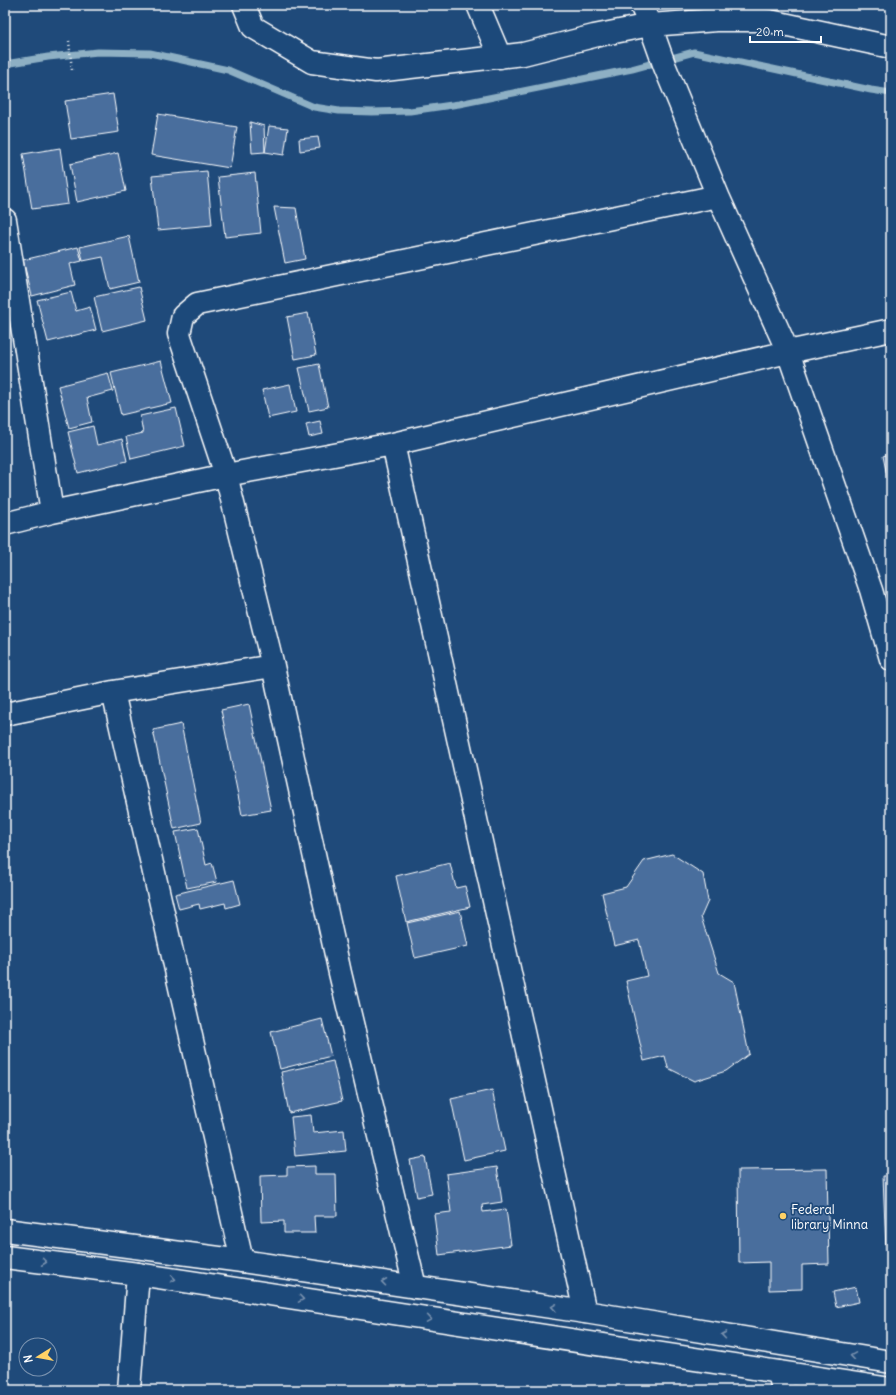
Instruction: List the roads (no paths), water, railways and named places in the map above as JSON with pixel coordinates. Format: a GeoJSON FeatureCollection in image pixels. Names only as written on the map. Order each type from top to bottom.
{"type":"FeatureCollection","features":[{"type":"Feature","properties":{"kind":"street"},"geometry":{"type":"LineString","coordinates":[[244,5],[253,27],[312,62],[376,71],[523,54],[594,36],[717,20],[765,20],[891,47]]}},
{"type":"Feature","properties":{"kind":"street"},"geometry":{"type":"LineString","coordinates":[[478,5],[500,57]]}},
{"type":"Feature","properties":{"kind":"street"},"geometry":{"type":"LineString","coordinates":[[641,5],[718,196],[788,352],[871,590],[891,659]]}},
{"type":"Feature","properties":{"kind":"street"},"geometry":{"type":"LineString","coordinates":[[415,1287],[340,973],[273,666],[226,476],[179,334],[183,316],[197,304],[718,196]]}},
{"type":"Feature","properties":{"kind":"street"},"geometry":{"type":"LineString","coordinates":[[5,220],[52,512]]}},
{"type":"Feature","properties":{"kind":"street"},"geometry":{"type":"LineString","coordinates":[[5,524],[52,512],[226,476],[393,444],[788,352],[891,330]]}},
{"type":"Feature","properties":{"kind":"street"},"geometry":{"type":"LineString","coordinates":[[393,444],[585,1312]]}},
{"type":"Feature","properties":{"kind":"street"},"geometry":{"type":"LineString","coordinates":[[5,714],[113,692],[273,666]]}},
{"type":"Feature","properties":{"kind":"street"},"geometry":{"type":"LineString","coordinates":[[113,692],[242,1262]]}},
{"type":"Feature","properties":{"kind":"street"},"geometry":{"type":"LineString","coordinates":[[5,1230],[242,1262],[585,1312],[891,1362]]}},
{"type":"Feature","properties":{"kind":"street"},"geometry":{"type":"LineString","coordinates":[[5,1257],[138,1274],[781,1381],[891,1389]]}},
{"type":"Feature","properties":{"kind":"street"},"geometry":{"type":"LineString","coordinates":[[129,1390],[138,1274]]}},
{"type":"Feature","properties":{"kind":"waterway"},"geometry":{"type":"LineString","coordinates":[[5,64],[48,57],[98,52],[150,53],[228,70],[314,107],[339,111],[410,111],[459,104],[632,69],[694,52],[891,93]]}},
{"type":"Feature","properties":{"kind":"place","name":"Federal library Minna"},"geometry":{"type":"Point","coordinates":[783,1216]}}]}
